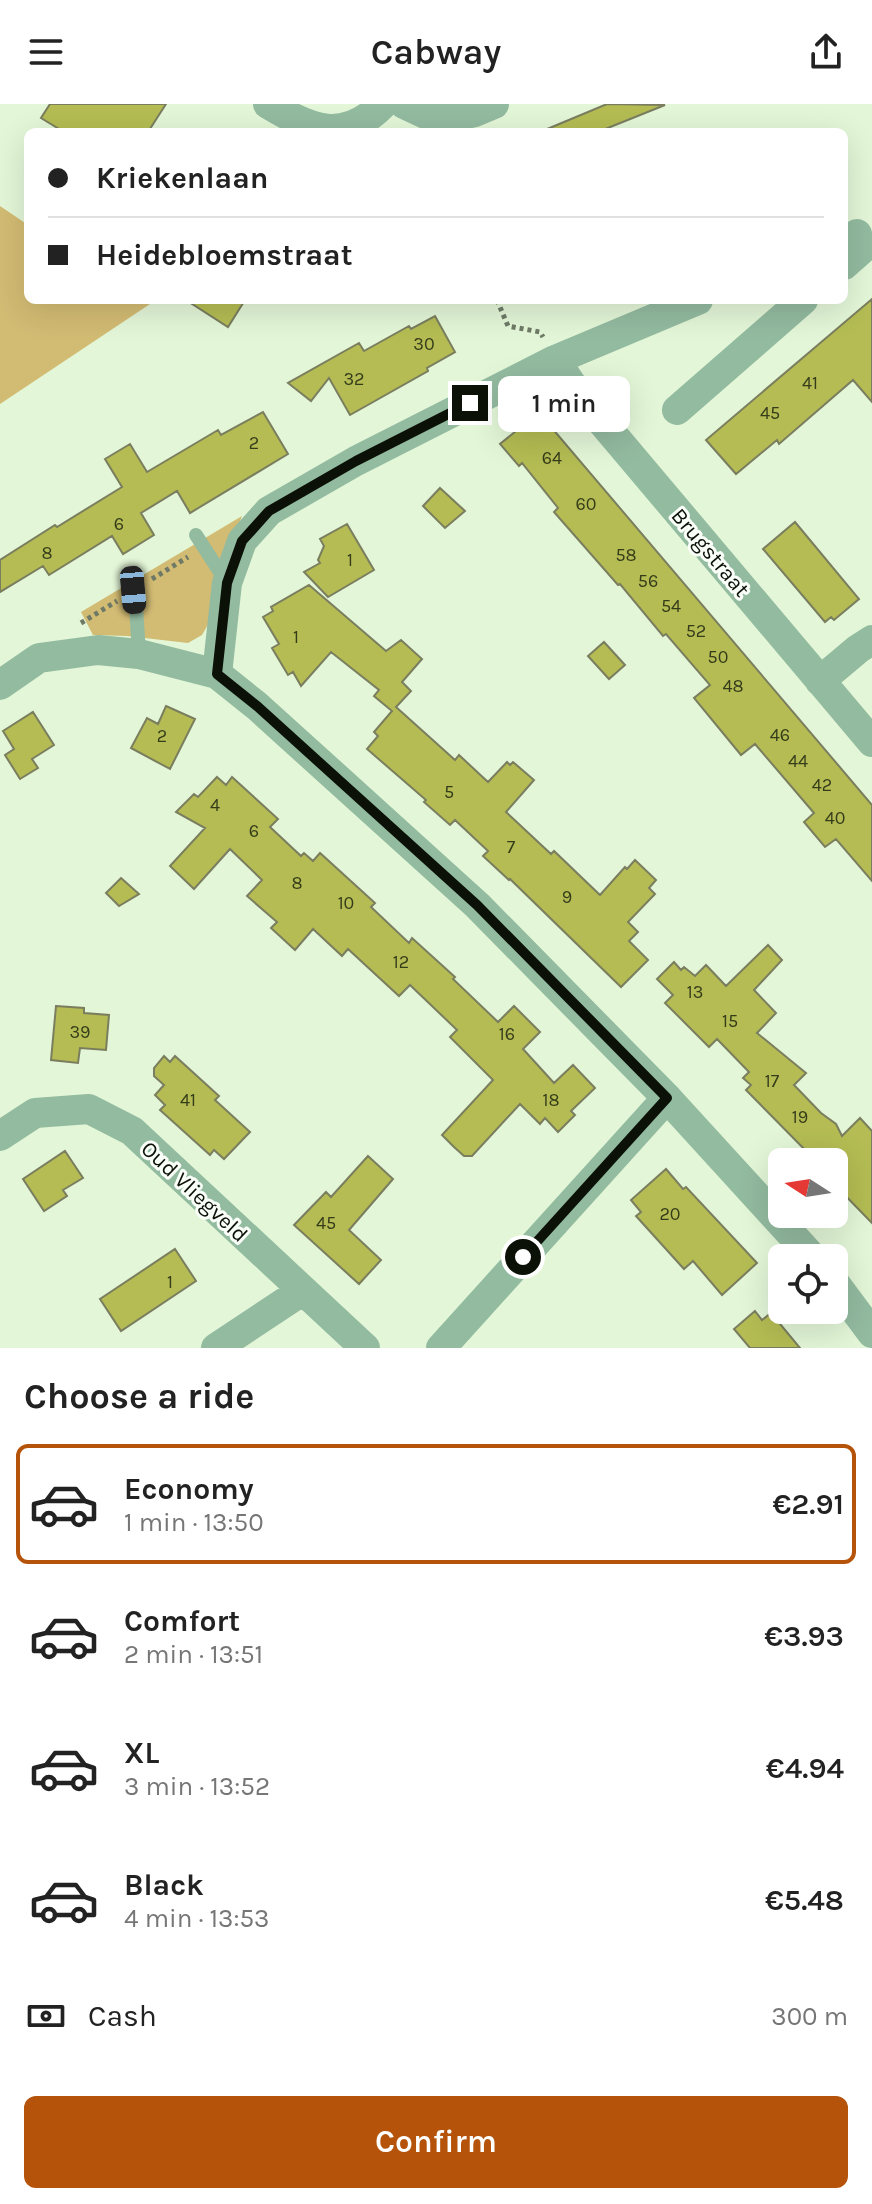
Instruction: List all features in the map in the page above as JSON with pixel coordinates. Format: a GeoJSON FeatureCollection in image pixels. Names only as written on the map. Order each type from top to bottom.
{"type":"FeatureCollection","features":[{"type":"Feature","properties":{"kind":"street"},"geometry":{"type":"LineString","coordinates":[[268,104],[309,126],[324,128]]}},
{"type":"Feature","properties":{"kind":"street"},"geometry":{"type":"LineString","coordinates":[[404,104],[438,120],[475,112],[494,104]]}},
{"type":"Feature","properties":{"kind":"street"},"geometry":{"type":"LineString","coordinates":[[342,128],[352,127],[379,108]]}},
{"type":"Feature","properties":{"kind":"street"},"geometry":{"type":"LineString","coordinates":[[848,261],[861,250],[858,233]]}},
{"type":"Feature","properties":{"kind":"street"},"geometry":{"type":"LineString","coordinates":[[217,674],[227,583],[242,541],[269,511],[356,461],[555,360],[688,304]]}},
{"type":"Feature","properties":{"kind":"street"},"geometry":{"type":"LineString","coordinates":[[677,410],[798,304]]}},
{"type":"Feature","properties":{"kind":"street","name":"Brugstraat"},"geometry":{"type":"LineString","coordinates":[[555,360],[576,391],[872,742]]}},
{"type":"Feature","properties":{"kind":"street"},"geometry":{"type":"LineString","coordinates":[[820,681],[872,640]]}},
{"type":"Feature","properties":{"kind":"street"},"geometry":{"type":"LineString","coordinates":[[0,685],[39,658],[98,650],[139,654],[217,674],[257,706],[477,905],[667,1098],[800,1244]]}},
{"type":"Feature","properties":{"kind":"street"},"geometry":{"type":"LineString","coordinates":[[441,1348],[667,1098]]}},
{"type":"Feature","properties":{"kind":"street","name":"Oud Vliegveld"},"geometry":{"type":"LineString","coordinates":[[0,1136],[35,1113],[89,1109],[132,1131],[365,1348]]}},
{"type":"Feature","properties":{"kind":"street"},"geometry":{"type":"LineString","coordinates":[[216,1348],[302,1291]]}},
{"type":"Feature","properties":{"kind":"street"},"geometry":{"type":"LineString","coordinates":[[848,1301],[872,1333]]}},
{"type":"Feature","properties":{"kind":"lane"},"geometry":{"type":"LineString","coordinates":[[196,535],[227,583]]}},
{"type":"Feature","properties":{"kind":"lane"},"geometry":{"type":"LineString","coordinates":[[134,573],[139,654]]}},
{"type":"Feature","properties":{"kind":"path"},"geometry":{"type":"LineString","coordinates":[[499,304],[508,326],[540,332],[555,360]]}},
{"type":"Feature","properties":{"kind":"shaded area"},"geometry":{"type":"Polygon","coordinates":[[[0,206],[24,222],[24,304],[150,304],[0,404],[0,206]]]}},
{"type":"Feature","properties":{"kind":"shaded area"},"geometry":{"type":"Polygon","coordinates":[[[242,516],[224,562],[210,621],[202,635],[188,643],[93,635],[81,612],[242,516]]]}},
{"type":"Feature","properties":{"kind":"building"},"geometry":{"type":"Polygon","coordinates":[[[50,104],[166,104],[151,128],[57,128],[41,118],[50,104]]]}},
{"type":"Feature","properties":{"kind":"building"},"geometry":{"type":"Polygon","coordinates":[[[607,104],[665,105],[608,128],[550,128],[607,104]]]}},
{"type":"Feature","properties":{"kind":"building"},"geometry":{"type":"Polygon","coordinates":[[[872,299],[872,402],[853,380],[779,444],[777,440],[736,474],[706,440],[872,299]]]}},
{"type":"Feature","properties":{"kind":"building"},"geometry":{"type":"Polygon","coordinates":[[[192,304],[242,304],[228,327],[192,304]]]}},
{"type":"Feature","properties":{"kind":"building"},"geometry":{"type":"Polygon","coordinates":[[[435,316],[455,352],[427,368],[428,371],[350,415],[329,378],[311,401],[288,383],[359,343],[364,351],[409,326],[411,329],[435,316]]]}},
{"type":"Feature","properties":{"kind":"building"},"geometry":{"type":"Polygon","coordinates":[[[263,412],[288,454],[190,513],[177,491],[141,513],[154,535],[123,554],[112,536],[49,575],[43,566],[0,592],[0,560],[122,487],[105,459],[130,444],[147,472],[218,430],[221,435],[263,412]]]}},
{"type":"Feature","properties":{"kind":"building"},"geometry":{"type":"Polygon","coordinates":[[[537,414],[872,805],[872,881],[836,839],[825,847],[804,822],[814,813],[755,744],[741,755],[694,698],[710,685],[554,512],[558,508],[522,463],[519,466],[500,444],[537,414]]]}},
{"type":"Feature","properties":{"kind":"building"},"geometry":{"type":"Polygon","coordinates":[[[440,488],[465,511],[445,528],[423,506],[440,488]]]}},
{"type":"Feature","properties":{"kind":"building"},"geometry":{"type":"Polygon","coordinates":[[[795,522],[859,599],[834,620],[831,617],[825,622],[763,549],[795,522]]]}},
{"type":"Feature","properties":{"kind":"building"},"geometry":{"type":"Polygon","coordinates":[[[347,524],[374,570],[328,597],[304,572],[320,563],[318,560],[324,546],[320,539],[347,524]]]}},
{"type":"Feature","properties":{"kind":"building"},"geometry":{"type":"Polygon","coordinates":[[[309,585],[386,651],[401,640],[422,659],[402,682],[411,691],[396,707],[455,760],[459,755],[488,782],[507,762],[510,765],[513,762],[534,780],[506,812],[551,854],[554,851],[600,895],[635,860],[656,880],[649,888],[655,894],[628,922],[638,932],[629,941],[648,960],[621,987],[483,856],[488,851],[455,820],[450,825],[367,749],[378,736],[374,732],[392,711],[374,696],[379,690],[331,652],[301,686],[293,672],[288,675],[272,648],[279,644],[263,617],[273,611],[271,607],[309,585]]]}},
{"type":"Feature","properties":{"kind":"building"},"geometry":{"type":"Polygon","coordinates":[[[604,642],[625,665],[609,679],[588,656],[604,642]]]}},
{"type":"Feature","properties":{"kind":"building"},"geometry":{"type":"Polygon","coordinates":[[[166,706],[195,719],[170,769],[131,748],[147,718],[158,724],[166,706]]]}},
{"type":"Feature","properties":{"kind":"building"},"geometry":{"type":"Polygon","coordinates":[[[33,712],[54,745],[32,759],[38,768],[20,779],[5,755],[14,749],[3,731],[33,712]]]}},
{"type":"Feature","properties":{"kind":"building"},"geometry":{"type":"Polygon","coordinates":[[[217,777],[226,785],[232,777],[278,819],[270,827],[301,856],[304,853],[313,861],[320,853],[375,903],[371,907],[409,943],[412,938],[498,1022],[514,1006],[540,1032],[523,1049],[554,1083],[573,1065],[595,1088],[571,1111],[575,1115],[558,1132],[545,1118],[540,1124],[520,1104],[472,1156],[464,1156],[454,1147],[442,1135],[493,1080],[450,1037],[457,1030],[410,985],[399,996],[348,949],[342,956],[313,929],[295,950],[271,928],[277,922],[247,896],[262,880],[230,849],[194,889],[170,866],[205,828],[176,812],[194,794],[198,797],[217,777]]]}},
{"type":"Feature","properties":{"kind":"building"},"geometry":{"type":"Polygon","coordinates":[[[121,878],[139,894],[119,906],[106,893],[121,878]]]}},
{"type":"Feature","properties":{"kind":"building"},"geometry":{"type":"Polygon","coordinates":[[[768,945],[782,960],[754,990],[776,1013],[757,1033],[806,1073],[794,1085],[836,1124],[842,1136],[860,1118],[872,1131],[872,1223],[848,1198],[848,1148],[803,1148],[746,1090],[751,1085],[743,1078],[749,1072],[717,1039],[709,1047],[665,1003],[673,995],[657,979],[674,962],[681,970],[684,967],[695,976],[706,965],[726,986],[768,945]]]}},
{"type":"Feature","properties":{"kind":"building"},"geometry":{"type":"Polygon","coordinates":[[[56,1006],[84,1008],[84,1013],[109,1015],[106,1050],[80,1048],[78,1063],[51,1060],[56,1006]]]}},
{"type":"Feature","properties":{"kind":"building"},"geometry":{"type":"Polygon","coordinates":[[[164,1056],[170,1062],[175,1056],[219,1096],[215,1100],[250,1132],[224,1159],[214,1150],[210,1155],[160,1110],[165,1105],[155,1095],[164,1085],[154,1076],[154,1068],[164,1056]]]}},
{"type":"Feature","properties":{"kind":"building"},"geometry":{"type":"Polygon","coordinates":[[[65,1151],[83,1178],[63,1190],[67,1196],[44,1211],[23,1179],[65,1151]]]}},
{"type":"Feature","properties":{"kind":"building"},"geometry":{"type":"Polygon","coordinates":[[[368,1156],[393,1179],[349,1230],[381,1260],[359,1284],[294,1225],[326,1192],[331,1197],[368,1156]]]}},
{"type":"Feature","properties":{"kind":"building"},"geometry":{"type":"Polygon","coordinates":[[[666,1169],[757,1263],[722,1295],[693,1261],[684,1269],[636,1216],[641,1212],[631,1200],[666,1169]]]}},
{"type":"Feature","properties":{"kind":"building"},"geometry":{"type":"Polygon","coordinates":[[[175,1249],[196,1281],[121,1331],[100,1299],[175,1249]]]}},
{"type":"Feature","properties":{"kind":"building"},"geometry":{"type":"Polygon","coordinates":[[[755,1311],[762,1320],[768,1315],[768,1324],[780,1324],[800,1348],[750,1348],[734,1329],[755,1311]]]}},
{"type":"Feature","properties":{"kind":"route"},"geometry":{"type":"LineString","coordinates":[[470,403],[356,461],[269,511],[242,541],[227,583],[217,674],[257,706],[477,905],[667,1098],[523,1257]]}}]}
